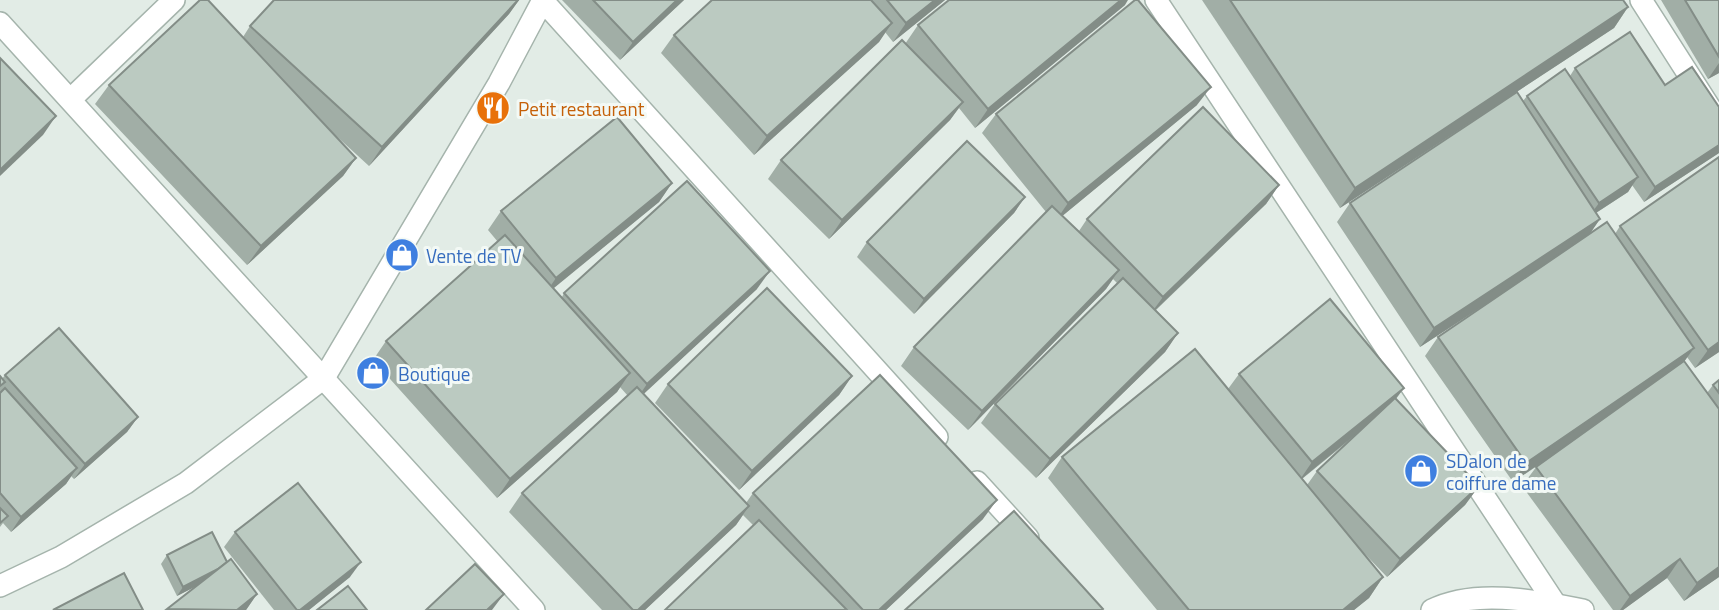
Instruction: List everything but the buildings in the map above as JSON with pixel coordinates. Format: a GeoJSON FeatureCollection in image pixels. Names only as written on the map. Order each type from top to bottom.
{"type":"FeatureCollection","features":[{"type":"Feature","properties":{"kind":"street"},"geometry":{"type":"LineString","coordinates":[[71,99],[174,0]]}},
{"type":"Feature","properties":{"kind":"street"},"geometry":{"type":"LineString","coordinates":[[1156,0],[1556,605]]}},
{"type":"Feature","properties":{"kind":"street"},"geometry":{"type":"LineString","coordinates":[[1641,0],[1719,122]]}},
{"type":"Feature","properties":{"kind":"street"},"geometry":{"type":"LineString","coordinates":[[0,586],[61,557],[186,482],[324,378],[499,83],[543,1],[1037,548]]}},
{"type":"Feature","properties":{"kind":"street"},"geometry":{"type":"LineString","coordinates":[[0,23],[534,610]]}},
{"type":"Feature","properties":{"kind":"street"},"geometry":{"type":"LineString","coordinates":[[1432,610],[1445,603],[1502,597],[1583,610]]}},
{"type":"Feature","properties":{"kind":"place","name":"Petit restaurant"},"geometry":{"type":"Point","coordinates":[493,108]}},
{"type":"Feature","properties":{"kind":"place","name":"Vente de TV"},"geometry":{"type":"Point","coordinates":[402,255]}},
{"type":"Feature","properties":{"kind":"place","name":"Boutique"},"geometry":{"type":"Point","coordinates":[373,373]}},
{"type":"Feature","properties":{"kind":"place","name":"SDalon de coiffure dame"},"geometry":{"type":"Point","coordinates":[1421,471]}}]}
